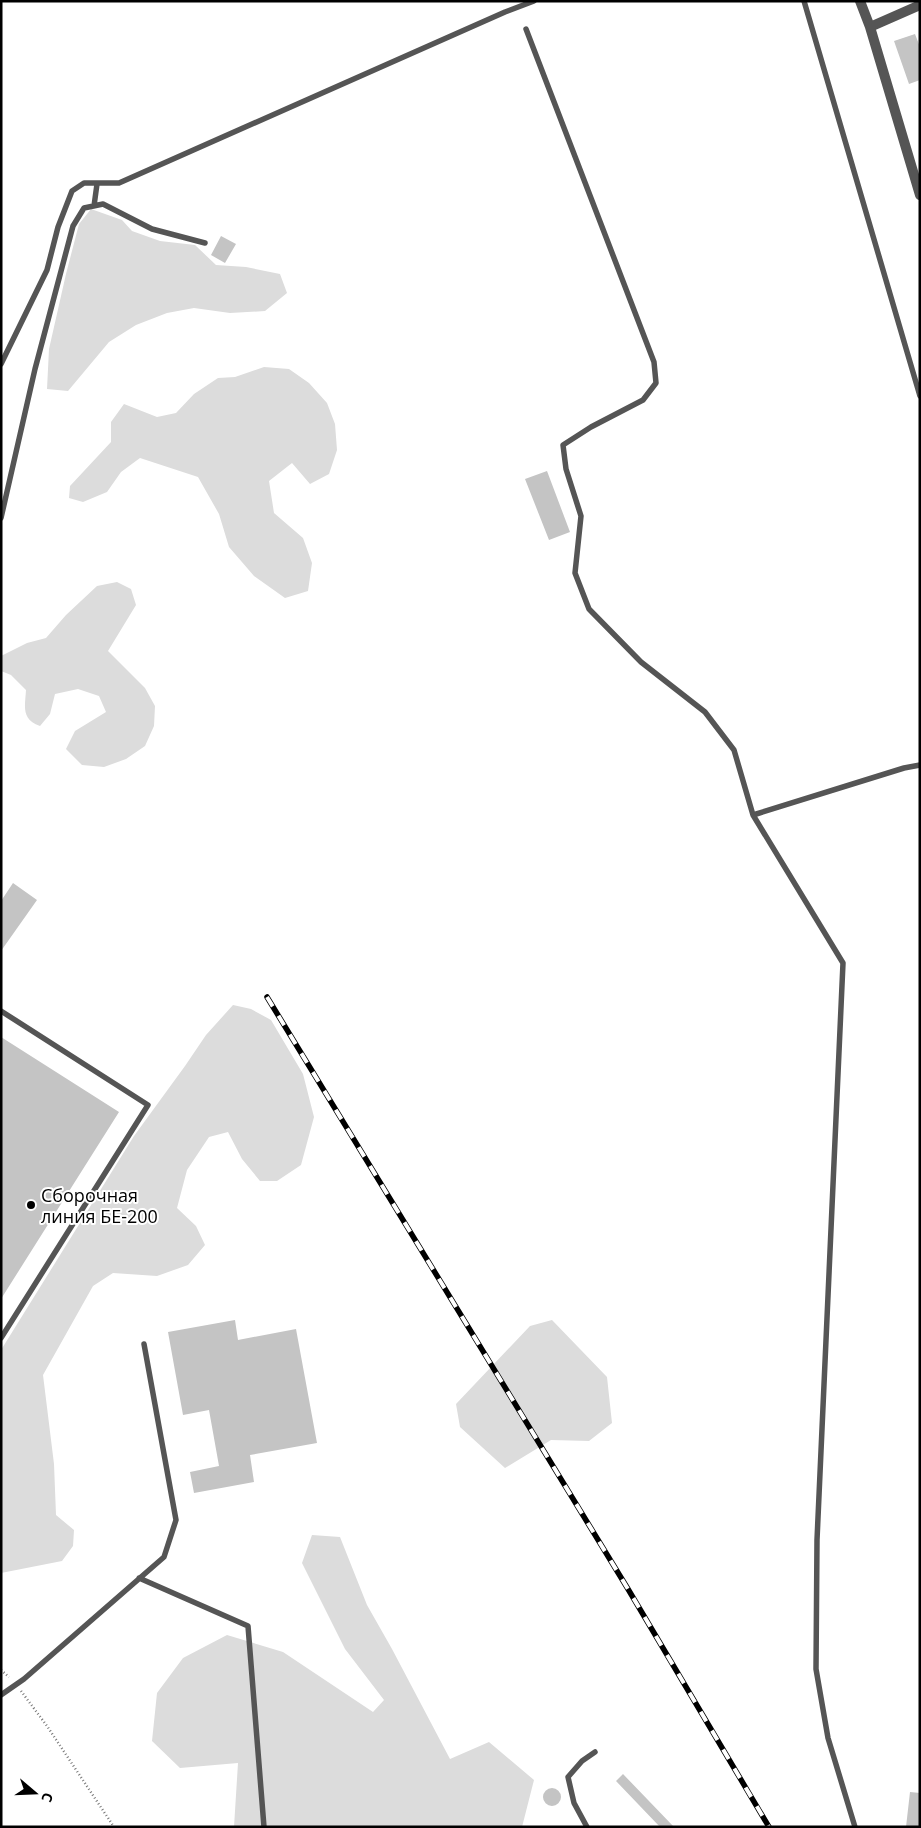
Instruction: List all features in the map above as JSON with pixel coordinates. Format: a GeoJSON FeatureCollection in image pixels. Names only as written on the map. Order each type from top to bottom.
{"type":"FeatureCollection","features":[{"type":"Feature","properties":{"kind":"street"},"geometry":{"type":"LineString","coordinates":[[860,1],[870,27],[920,195]]}},
{"type":"Feature","properties":{"kind":"street"},"geometry":{"type":"LineString","coordinates":[[870,27],[920,5]]}},
{"type":"Feature","properties":{"kind":"lane"},"geometry":{"type":"LineString","coordinates":[[1,364],[47,270],[58,227],[72,191],[84,184],[119,183],[534,1]]}},
{"type":"Feature","properties":{"kind":"lane"},"geometry":{"type":"LineString","coordinates":[[804,1],[920,396]]}},
{"type":"Feature","properties":{"kind":"lane"},"geometry":{"type":"LineString","coordinates":[[526,29],[654,362],[656,383],[643,400],[591,426],[564,445],[566,469],[581,516],[575,573],[589,609],[641,662],[705,712],[734,750],[753,815],[843,963],[818,1540],[816,1669],[828,1738],[855,1827]]}},
{"type":"Feature","properties":{"kind":"lane"},"geometry":{"type":"LineString","coordinates":[[94,206],[98,184]]}},
{"type":"Feature","properties":{"kind":"lane"},"geometry":{"type":"LineString","coordinates":[[1,518],[36,369],[73,226],[84,208],[103,204],[152,229],[205,243]]}},
{"type":"Feature","properties":{"kind":"lane"},"geometry":{"type":"LineString","coordinates":[[753,815],[904,768],[920,765]]}},
{"type":"Feature","properties":{"kind":"lane"},"geometry":{"type":"LineString","coordinates":[[1,1011],[148,1105],[1,1338]]}},
{"type":"Feature","properties":{"kind":"lane"},"geometry":{"type":"LineString","coordinates":[[1,1695],[164,1556],[176,1520],[144,1344]]}},
{"type":"Feature","properties":{"kind":"lane"},"geometry":{"type":"LineString","coordinates":[[140,1578],[248,1626],[264,1827]]}},
{"type":"Feature","properties":{"kind":"lane"},"geometry":{"type":"LineString","coordinates":[[587,1827],[574,1803],[568,1778],[582,1761],[595,1752]]}},
{"type":"Feature","properties":{"kind":"path"},"geometry":{"type":"LineString","coordinates":[[1,1670],[16,1684],[47,1726],[114,1827]]}},
{"type":"Feature","properties":{"kind":"shaded area"},"geometry":{"type":"Polygon","coordinates":[[[91,209],[122,220],[132,231],[160,241],[195,245],[216,265],[246,267],[280,274],[287,293],[265,311],[230,313],[194,308],[167,313],[136,325],[109,342],[68,391],[47,389],[49,349],[66,274],[79,224],[91,209]]]}},
{"type":"Feature","properties":{"kind":"shaded area"},"geometry":{"type":"Polygon","coordinates":[[[264,367],[289,369],[309,383],[327,403],[335,424],[337,450],[329,474],[310,484],[292,463],[269,481],[274,513],[303,538],[312,563],[308,591],[285,598],[254,576],[229,547],[219,514],[198,477],[140,458],[121,472],[107,492],[83,502],[69,498],[70,486],[111,442],[111,422],[124,404],[157,417],[176,413],[194,394],[218,378],[235,377],[264,367]]]}},
{"type":"Feature","properties":{"kind":"shaded area"},"geometry":{"type":"Polygon","coordinates":[[[117,582],[131,589],[136,605],[108,651],[145,688],[155,706],[154,726],[145,746],[126,759],[104,767],[82,765],[66,749],[75,731],[106,712],[99,696],[78,689],[55,694],[50,714],[40,726],[27,716],[25,707],[26,690],[11,675],[1,671],[1,656],[27,643],[46,638],[66,615],[97,586],[117,582]]]}},
{"type":"Feature","properties":{"kind":"shaded area"},"geometry":{"type":"Polygon","coordinates":[[[233,1005],[251,1009],[271,1020],[303,1074],[314,1117],[301,1165],[277,1181],[260,1181],[242,1159],[228,1132],[209,1137],[187,1170],[177,1208],[196,1226],[205,1245],[188,1265],[157,1276],[113,1273],[93,1286],[43,1375],[54,1464],[56,1515],[74,1530],[73,1546],[62,1561],[1,1573],[1,1350],[134,1136],[206,1035],[233,1005]]]}},
{"type":"Feature","properties":{"kind":"shaded area"},"geometry":{"type":"Polygon","coordinates":[[[552,1320],[607,1377],[612,1423],[589,1441],[551,1440],[505,1468],[460,1427],[456,1404],[530,1326],[552,1320]]]}},
{"type":"Feature","properties":{"kind":"shaded area"},"geometry":{"type":"Polygon","coordinates":[[[312,1535],[340,1537],[367,1605],[450,1759],[489,1742],[534,1780],[522,1827],[234,1827],[238,1763],[180,1768],[152,1741],[157,1693],[183,1658],[227,1635],[283,1652],[373,1712],[384,1700],[345,1649],[302,1563],[312,1535]]]}},
{"type":"Feature","properties":{"kind":"building"},"geometry":{"type":"Polygon","coordinates":[[[915,34],[920,47],[920,80],[909,84],[894,41],[915,34]]]}},
{"type":"Feature","properties":{"kind":"building"},"geometry":{"type":"Polygon","coordinates":[[[221,236],[236,244],[225,263],[211,255],[221,236]]]}},
{"type":"Feature","properties":{"kind":"building"},"geometry":{"type":"Polygon","coordinates":[[[547,471],[570,532],[549,540],[525,479],[547,471]]]}},
{"type":"Feature","properties":{"kind":"building"},"geometry":{"type":"Polygon","coordinates":[[[13,883],[37,900],[1,951],[1,901],[13,883]]]}},
{"type":"Feature","properties":{"kind":"building","name":"Сборочная линия БЕ-200"},"geometry":{"type":"Polygon","coordinates":[[[1,1037],[119,1112],[1,1299],[1,1037]]]}},
{"type":"Feature","properties":{"kind":"building"},"geometry":{"type":"Polygon","coordinates":[[[235,1320],[238,1340],[296,1329],[317,1443],[250,1455],[254,1482],[194,1493],[190,1472],[219,1466],[209,1410],[183,1415],[168,1332],[235,1320]]]}},
{"type":"Feature","properties":{"kind":"building"},"geometry":{"type":"Polygon","coordinates":[[[623,1774],[674,1827],[660,1827],[616,1781],[623,1774]]]}},
{"type":"Feature","properties":{"kind":"building"},"geometry":{"type":"Polygon","coordinates":[[[552,1788],[558,1791],[561,1797],[558,1803],[552,1806],[546,1803],[543,1797],[546,1791],[552,1788]]]}},
{"type":"Feature","properties":{"kind":"building"},"geometry":{"type":"Polygon","coordinates":[[[910,1792],[920,1793],[920,1827],[906,1827],[910,1792]]]}},
{"type":"Feature","properties":{"kind":"railway"},"geometry":{"type":"LineString","coordinates":[[267,997],[628,1589],[769,1827]]}},
{"type":"Feature","properties":{"kind":"place","name":"Сборочная линия БЕ-200"},"geometry":{"type":"Point","coordinates":[31,1205]}}]}
